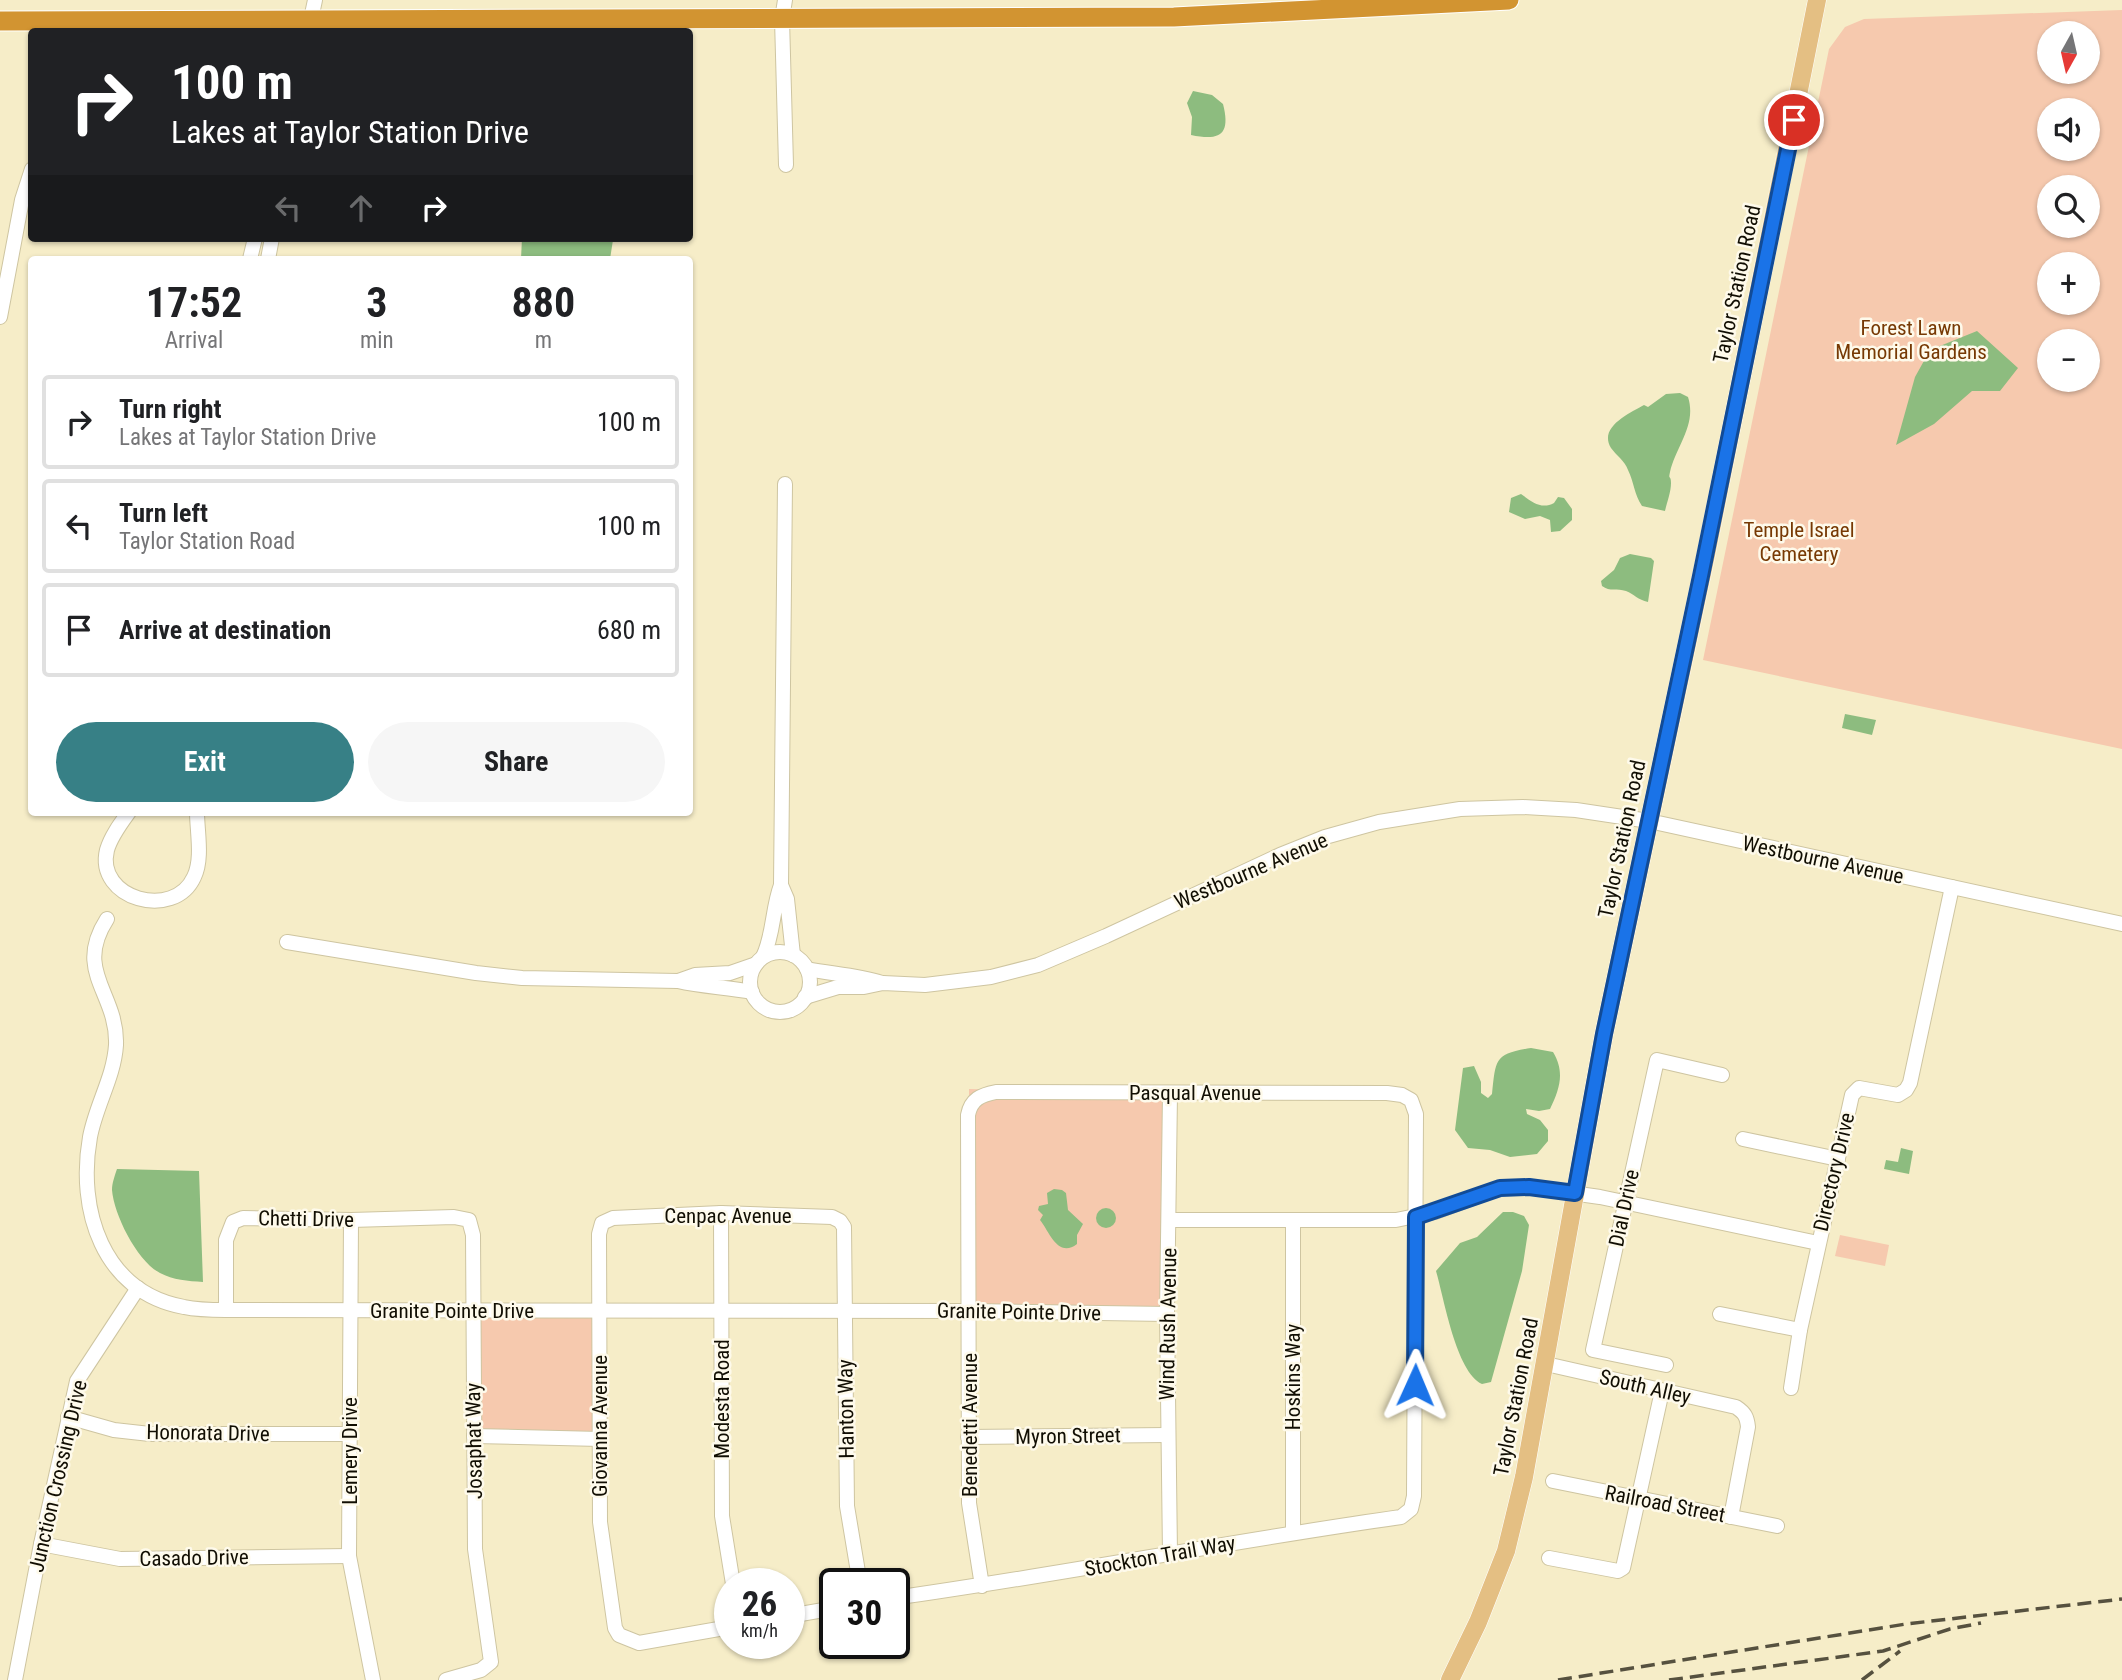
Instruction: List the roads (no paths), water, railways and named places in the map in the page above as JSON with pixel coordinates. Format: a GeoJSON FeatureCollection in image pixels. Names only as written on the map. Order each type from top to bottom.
{"type":"FeatureCollection","features":[{"type":"Feature","properties":{"kind":"highway"},"geometry":{"type":"LineString","coordinates":[[0,21],[67,26],[784,9],[1186,16],[1509,0]]}},
{"type":"Feature","properties":{"kind":"main road","name":"Taylor Station Road"},"geometry":{"type":"LineString","coordinates":[[1450,1680],[1479,1622],[1506,1551],[1524,1477],[1602,1044],[1703,567],[1817,0]]}},
{"type":"Feature","properties":{"kind":"street"},"geometry":{"type":"LineString","coordinates":[[784,9],[786,166]]}},
{"type":"Feature","properties":{"kind":"street"},"geometry":{"type":"LineString","coordinates":[[0,317],[22,200],[28,181]]}},
{"type":"Feature","properties":{"kind":"street"},"geometry":{"type":"LineString","coordinates":[[678,981],[695,975],[730,973],[759,960],[783,952],[801,960],[810,979],[805,997],[791,1009],[781,1011],[763,1006],[752,992],[751,973],[759,960],[770,942],[781,884],[785,484]]}},
{"type":"Feature","properties":{"kind":"street","name":"Westbourne Avenue"},"geometry":{"type":"LineString","coordinates":[[805,997],[838,987],[925,985],[991,976],[1038,965],[1279,855],[1325,837],[1379,822],[1460,808],[1576,810],[1648,821],[2122,924]]}},
{"type":"Feature","properties":{"kind":"street"},"geometry":{"type":"LineString","coordinates":[[126,816],[110,841],[106,857],[109,876],[122,891],[146,901],[173,897],[187,887],[195,876],[198,862],[197,816]]}},
{"type":"Feature","properties":{"kind":"street"},"geometry":{"type":"LineString","coordinates":[[781,884],[787,900],[793,955]]}},
{"type":"Feature","properties":{"kind":"street","name":"Directory Drive"},"geometry":{"type":"LineString","coordinates":[[1791,1388],[1800,1330],[1850,1101],[1855,1091],[1865,1088],[1898,1095],[1906,1090],[1910,1083],[1952,887]]}},
{"type":"Feature","properties":{"kind":"street","name":"Granite Pointe Drive"},"geometry":{"type":"LineString","coordinates":[[107,919],[97,935],[93,963],[111,1011],[116,1042],[112,1069],[90,1135],[87,1202],[95,1233],[106,1254],[121,1273],[159,1299],[182,1307],[226,1310],[970,1311],[1167,1314]]}},
{"type":"Feature","properties":{"kind":"street"},"geometry":{"type":"LineString","coordinates":[[287,942],[476,973],[533,978],[678,981],[697,986],[729,987],[752,992]]}},
{"type":"Feature","properties":{"kind":"street","name":"Westbourne Avenue"},"geometry":{"type":"LineString","coordinates":[[807,969],[839,976],[863,977],[883,984]]}},
{"type":"Feature","properties":{"kind":"street","name":"Dial Drive"},"geometry":{"type":"LineString","coordinates":[[1666,1364],[1593,1350],[1657,1060],[1722,1075]]}},
{"type":"Feature","properties":{"kind":"street","name":"Pasqual Avenue"},"geometry":{"type":"LineString","coordinates":[[978,1098],[996,1092],[1402,1095],[1411,1100],[1416,1114],[1416,1217]]}},
{"type":"Feature","properties":{"kind":"street","name":"Wind Rush Avenue"},"geometry":{"type":"LineString","coordinates":[[1170,1094],[1167,1314],[1170,1554]]}},
{"type":"Feature","properties":{"kind":"street","name":"Benedetti Avenue"},"geometry":{"type":"LineString","coordinates":[[978,1098],[968,1115],[968,1437],[969,1503],[982,1586]]}},
{"type":"Feature","properties":{"kind":"street"},"geometry":{"type":"LineString","coordinates":[[1743,1139],[1838,1159]]}},
{"type":"Feature","properties":{"kind":"street"},"geometry":{"type":"LineString","coordinates":[[1170,1220],[1396,1220],[1416,1217],[1500,1188],[1529,1187],[1625,1202],[1818,1244]]}},
{"type":"Feature","properties":{"kind":"street","name":"Cenpac Avenue"},"geometry":{"type":"LineString","coordinates":[[602,1223],[613,1218],[721,1213],[832,1217],[840,1221],[846,1233]]}},
{"type":"Feature","properties":{"kind":"street","name":"Modesta Road"},"geometry":{"type":"LineString","coordinates":[[721,1213],[722,1516],[730,1568]]}},
{"type":"Feature","properties":{"kind":"street","name":"Chetti Drive"},"geometry":{"type":"LineString","coordinates":[[226,1310],[226,1240],[233,1222],[243,1218],[351,1220],[454,1217],[469,1220]]}},
{"type":"Feature","properties":{"kind":"street","name":"Stockton Trail Way"},"geometry":{"type":"LineString","coordinates":[[910,1596],[982,1586],[1293,1532],[1401,1517],[1411,1509],[1414,1496],[1416,1217]]}},
{"type":"Feature","properties":{"kind":"street","name":"Lemery Drive"},"geometry":{"type":"LineString","coordinates":[[351,1220],[349,1556],[373,1680]]}},
{"type":"Feature","properties":{"kind":"street","name":"Josaphat Way"},"geometry":{"type":"LineString","coordinates":[[446,1680],[481,1670],[491,1662],[475,1549],[473,1235],[469,1220]]}},
{"type":"Feature","properties":{"kind":"street","name":"Hoskins Way"},"geometry":{"type":"LineString","coordinates":[[1293,1221],[1293,1532]]}},
{"type":"Feature","properties":{"kind":"street","name":"Giovanna Avenue"},"geometry":{"type":"LineString","coordinates":[[602,1223],[599,1234],[600,1522],[615,1628],[619,1635],[639,1643],[714,1630]]}},
{"type":"Feature","properties":{"kind":"street","name":"Hanton Way"},"geometry":{"type":"LineString","coordinates":[[846,1233],[844,1311],[847,1506],[857,1568]]}},
{"type":"Feature","properties":{"kind":"street","name":"Junction Crossing Drive"},"geometry":{"type":"LineString","coordinates":[[15,1680],[41,1544],[77,1381],[138,1287]]}},
{"type":"Feature","properties":{"kind":"street"},"geometry":{"type":"LineString","coordinates":[[1720,1314],[1800,1330]]}},
{"type":"Feature","properties":{"kind":"street","name":"South Alley"},"geometry":{"type":"LineString","coordinates":[[1546,1364],[1736,1407],[1744,1412],[1748,1427],[1731,1517]]}},
{"type":"Feature","properties":{"kind":"street"},"geometry":{"type":"LineString","coordinates":[[1549,1558],[1610,1570],[1618,1571],[1623,1568],[1662,1391]]}},
{"type":"Feature","properties":{"kind":"street","name":"Honorata Drive"},"geometry":{"type":"LineString","coordinates":[[68,1418],[114,1430],[150,1434],[351,1434]]}},
{"type":"Feature","properties":{"kind":"street","name":"Myron Street"},"geometry":{"type":"LineString","coordinates":[[968,1437],[1167,1435]]}},
{"type":"Feature","properties":{"kind":"street"},"geometry":{"type":"LineString","coordinates":[[474,1436],[600,1439]]}},
{"type":"Feature","properties":{"kind":"street","name":"Railroad Street"},"geometry":{"type":"LineString","coordinates":[[1553,1481],[1777,1526]]}},
{"type":"Feature","properties":{"kind":"street","name":"Casado Drive"},"geometry":{"type":"LineString","coordinates":[[41,1544],[120,1559],[349,1556]]}},
{"type":"Feature","properties":{"kind":"railway"},"geometry":{"type":"LineString","coordinates":[[1558,1680],[1906,1624],[2122,1599]]}},
{"type":"Feature","properties":{"kind":"railway"},"geometry":{"type":"LineString","coordinates":[[1669,1680],[1883,1651],[1950,1629],[1981,1623]]}},
{"type":"Feature","properties":{"kind":"railway"},"geometry":{"type":"LineString","coordinates":[[1862,1680],[1900,1651]]}},
{"type":"Feature","properties":{"kind":"park label","name":"Forest Lawn Memorial Gardens"},"geometry":{"type":"Point","coordinates":[1911,340]}},
{"type":"Feature","properties":{"kind":"park label","name":"Temple Israel Cemetery"},"geometry":{"type":"Point","coordinates":[1799,542]}}]}
